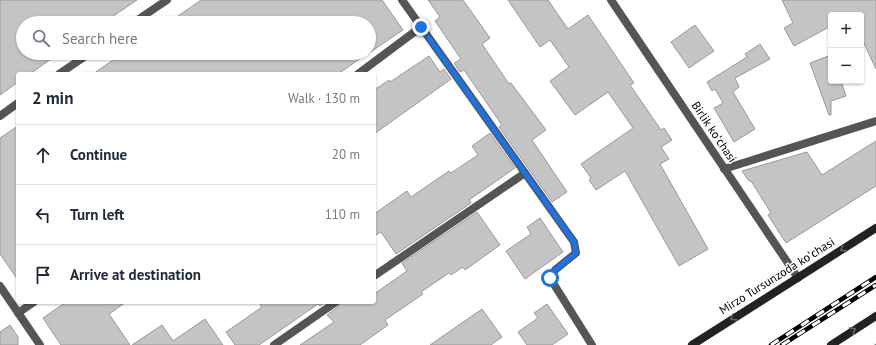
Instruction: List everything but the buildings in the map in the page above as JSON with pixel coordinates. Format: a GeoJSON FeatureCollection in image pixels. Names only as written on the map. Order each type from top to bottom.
{"type":"FeatureCollection","features":[{"type":"Feature","properties":{"kind":"main road","name":"Mirzo Tursunzoda koʻchasi"},"geometry":{"type":"LineString","coordinates":[[692,345],[876,228]]}},
{"type":"Feature","properties":{"kind":"main road"},"geometry":{"type":"LineString","coordinates":[[836,344],[876,316]]}},
{"type":"Feature","properties":{"kind":"street"},"geometry":{"type":"LineString","coordinates":[[143,16],[167,0]]}},
{"type":"Feature","properties":{"kind":"street"},"geometry":{"type":"LineString","coordinates":[[402,0],[525,173],[576,248],[576,253],[573,257],[555,270],[550,278],[592,345]]}},
{"type":"Feature","properties":{"kind":"street","name":"Birlik koʻchasi"},"geometry":{"type":"LineString","coordinates":[[611,0],[798,278]]}},
{"type":"Feature","properties":{"kind":"street"},"geometry":{"type":"LineString","coordinates":[[361,72],[421,27]]}},
{"type":"Feature","properties":{"kind":"street"},"geometry":{"type":"LineString","coordinates":[[62,72],[80,60]]}},
{"type":"Feature","properties":{"kind":"street"},"geometry":{"type":"LineString","coordinates":[[0,116],[16,104]]}},
{"type":"Feature","properties":{"kind":"street"},"geometry":{"type":"LineString","coordinates":[[724,169],[876,121]]}},
{"type":"Feature","properties":{"kind":"street"},"geometry":{"type":"LineString","coordinates":[[376,275],[525,173]]}},
{"type":"Feature","properties":{"kind":"street"},"geometry":{"type":"LineString","coordinates":[[0,286],[40,345]]}},
{"type":"Feature","properties":{"kind":"street"},"geometry":{"type":"LineString","coordinates":[[18,313],[31,304]]}},
{"type":"Feature","properties":{"kind":"street"},"geometry":{"type":"LineString","coordinates":[[274,345],[333,304]]}},
{"type":"Feature","properties":{"kind":"railway"},"geometry":{"type":"LineString","coordinates":[[771,345],[876,277]]}},
{"type":"Feature","properties":{"kind":"railway"},"geometry":{"type":"LineString","coordinates":[[782,345],[876,285]]}},
{"type":"Feature","properties":{"kind":"route"},"geometry":{"type":"LineString","coordinates":[[421,27],[574,242],[576,253],[573,257],[555,270],[551,274],[550,278]]}}]}
